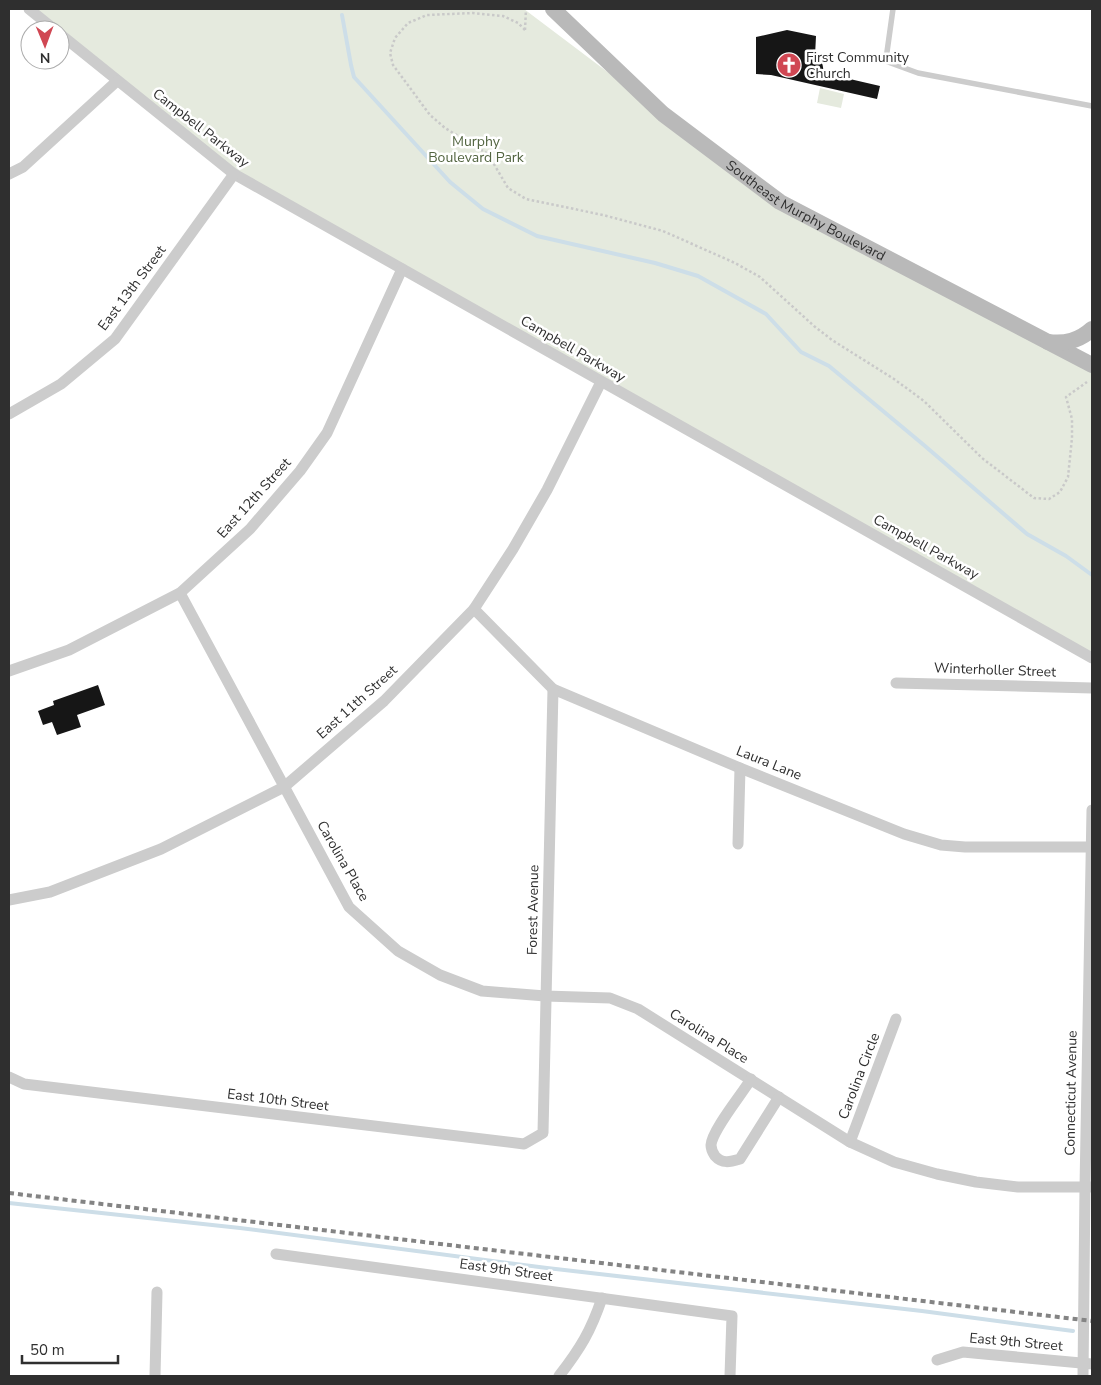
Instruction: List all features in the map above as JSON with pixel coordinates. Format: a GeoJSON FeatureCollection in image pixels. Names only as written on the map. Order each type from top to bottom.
{"type":"FeatureCollection","features":[{"type":"Feature","properties":{"kind":"street"},"geometry":{"type":"LineString","coordinates":[[28,9],[42,20]]}},
{"type":"Feature","properties":{"kind":"street","name":"Southeast Murphy Boulevard"},"geometry":{"type":"LineString","coordinates":[[553,9],[663,114],[780,202],[1092,365]]}},
{"type":"Feature","properties":{"kind":"street","name":"Campbell Parkway"},"geometry":{"type":"LineString","coordinates":[[70,42],[234,174],[1092,658]]}},
{"type":"Feature","properties":{"kind":"street"},"geometry":{"type":"LineString","coordinates":[[9,174],[23,167],[117,81]]}},
{"type":"Feature","properties":{"kind":"street","name":"East 13th Street"},"geometry":{"type":"LineString","coordinates":[[9,414],[61,384],[115,339],[234,174]]}},
{"type":"Feature","properties":{"kind":"street","name":"East 12th Street"},"geometry":{"type":"LineString","coordinates":[[9,671],[69,650],[180,593],[250,529],[300,471],[327,433],[402,269]]}},
{"type":"Feature","properties":{"kind":"street"},"geometry":{"type":"LineString","coordinates":[[1046,341],[1065,342],[1077,340],[1092,329]]}},
{"type":"Feature","properties":{"kind":"street","name":"East 11th Street"},"geometry":{"type":"LineString","coordinates":[[9,900],[50,892],[161,849],[284,787],[384,701],[474,609],[513,549],[547,490],[601,382]]}},
{"type":"Feature","properties":{"kind":"street","name":"Carolina Place"},"geometry":{"type":"LineString","coordinates":[[180,593],[348,907],[398,951],[440,975],[482,990],[545,996],[610,998],[638,1009],[850,1142],[894,1162],[976,1182],[1018,1187],[1088,1187]]}},
{"type":"Feature","properties":{"kind":"street","name":"Laura Lane"},"geometry":{"type":"LineString","coordinates":[[474,609],[553,689],[740,768],[904,834],[941,845],[965,848],[1091,847]]}},
{"type":"Feature","properties":{"kind":"street","name":"Winterholler Street"},"geometry":{"type":"LineString","coordinates":[[896,683],[1092,688]]}},
{"type":"Feature","properties":{"kind":"street","name":"Forest Avenue"},"geometry":{"type":"LineString","coordinates":[[543,1133],[553,689]]}},
{"type":"Feature","properties":{"kind":"street"},"geometry":{"type":"LineString","coordinates":[[738,844],[740,768]]}},
{"type":"Feature","properties":{"kind":"street","name":"Connecticut Avenue"},"geometry":{"type":"LineString","coordinates":[[1083,1376],[1088,1364],[1092,810]]}},
{"type":"Feature","properties":{"kind":"street","name":"Carolina Circle"},"geometry":{"type":"LineString","coordinates":[[850,1142],[896,1019]]}},
{"type":"Feature","properties":{"kind":"street","name":"East 10th Street"},"geometry":{"type":"LineString","coordinates":[[9,1077],[24,1084],[524,1144],[543,1133]]}},
{"type":"Feature","properties":{"kind":"street","name":"Carolina Place"},"geometry":{"type":"LineString","coordinates":[[751,1080],[715,1132],[710,1147],[713,1154],[720,1161],[730,1162],[740,1159],[779,1097]]}},
{"type":"Feature","properties":{"kind":"street","name":"East 9th Street"},"geometry":{"type":"LineString","coordinates":[[276,1254],[732,1316],[730,1376]]}},
{"type":"Feature","properties":{"kind":"street"},"geometry":{"type":"LineString","coordinates":[[155,1376],[156,1292]]}},
{"type":"Feature","properties":{"kind":"street"},"geometry":{"type":"LineString","coordinates":[[560,1376],[589,1332],[602,1298]]}},
{"type":"Feature","properties":{"kind":"street","name":"East 9th Street"},"geometry":{"type":"LineString","coordinates":[[937,1360],[963,1352],[1088,1364]]}},
{"type":"Feature","properties":{"kind":"lane"},"geometry":{"type":"LineString","coordinates":[[893,9],[886,59],[888,62],[918,73],[1092,106]]}},
{"type":"Feature","properties":{"kind":"path"},"geometry":{"type":"LineString","coordinates":[[526,9],[525,30],[518,23],[503,16],[473,13],[427,16],[408,23],[395,38],[390,53],[393,65],[430,115],[445,128],[488,154],[508,188],[526,199],[603,215],[663,231],[735,263],[760,277],[832,340],[894,379],[924,401],[982,458],[1034,498],[1049,499],[1060,492],[1068,477],[1072,419],[1066,397],[1086,382]]}},
{"type":"Feature","properties":{"kind":"green space","name":"Murphy Boulevard Park"},"geometry":{"type":"Polygon","coordinates":[[[29,9],[524,9],[780,202],[1092,365],[1092,658],[234,174],[70,42],[70,20],[43,20],[29,9]]]}},
{"type":"Feature","properties":{"kind":"green space"},"geometry":{"type":"Polygon","coordinates":[[[820,88],[844,94],[841,108],[817,103],[820,88]]]}},
{"type":"Feature","properties":{"kind":"building","name":"First Community Church"},"geometry":{"type":"Polygon","coordinates":[[[787,30],[816,36],[815,56],[821,56],[824,73],[880,86],[877,99],[771,75],[756,74],[756,37],[787,30]]]}},
{"type":"Feature","properties":{"kind":"building"},"geometry":{"type":"Polygon","coordinates":[[[98,685],[105,705],[77,715],[81,727],[57,735],[52,722],[43,725],[38,711],[54,705],[53,701],[98,685]]]}},
{"type":"Feature","properties":{"kind":"waterway"},"geometry":{"type":"LineString","coordinates":[[342,15],[354,77],[450,182],[483,209],[537,236],[655,263],[698,276],[766,314],[801,352],[829,366],[1027,534],[1066,556],[1092,575]]}},
{"type":"Feature","properties":{"kind":"waterway"},"geometry":{"type":"LineString","coordinates":[[9,1203],[240,1228],[547,1268],[922,1311],[1073,1331]]}},
{"type":"Feature","properties":{"kind":"railway"},"geometry":{"type":"LineString","coordinates":[[9,1193],[1092,1321]]}},
{"type":"Feature","properties":{"kind":"place","name":"First Community Church"},"geometry":{"type":"Point","coordinates":[789,65]}}]}
